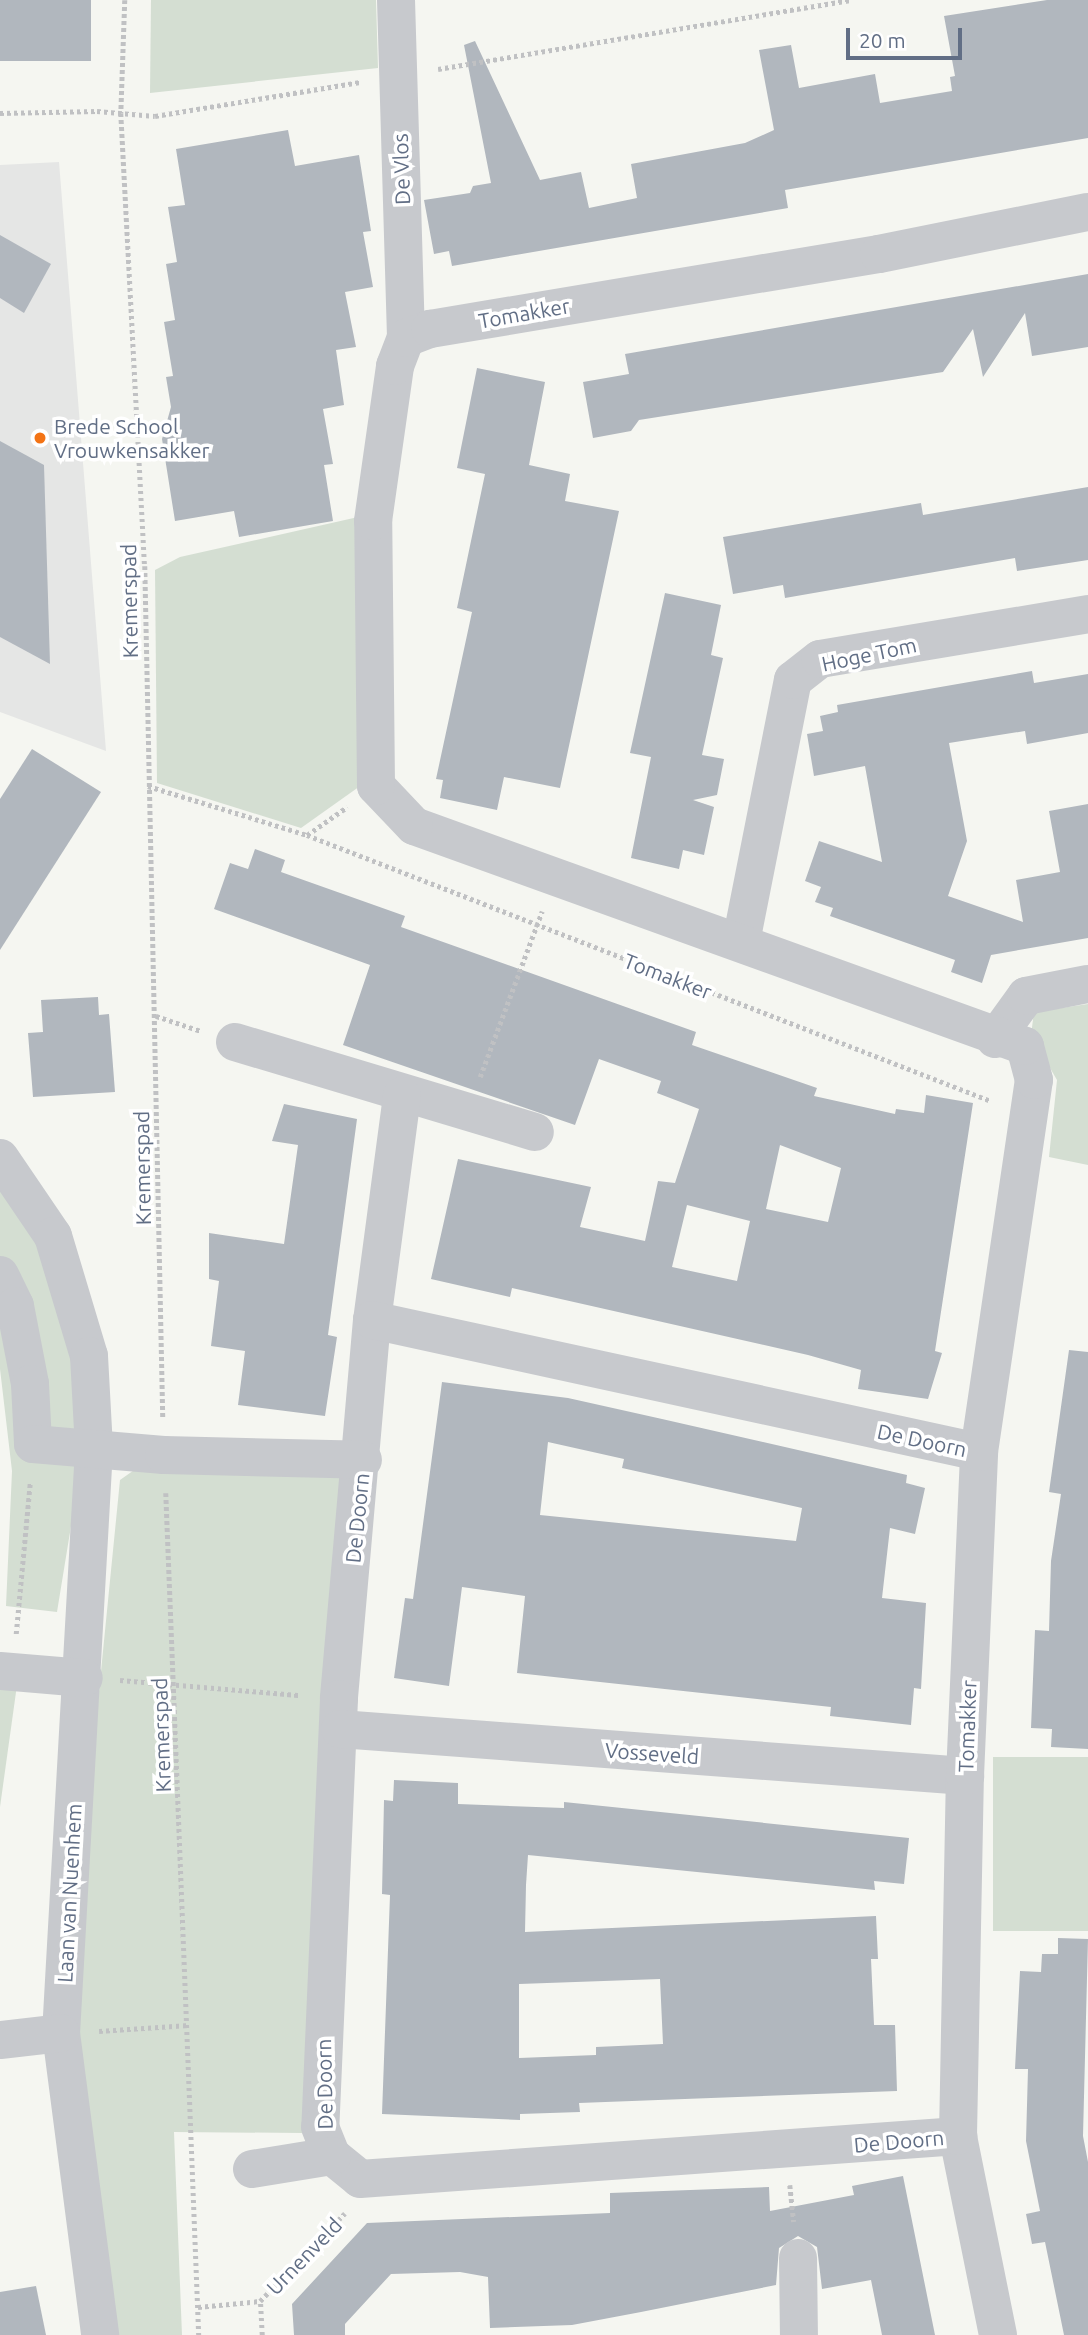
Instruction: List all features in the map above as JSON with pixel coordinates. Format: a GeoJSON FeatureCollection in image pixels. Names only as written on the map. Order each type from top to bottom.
{"type":"FeatureCollection","features":[{"type":"Feature","properties":{"kind":"street","name":"De Vlos"},"geometry":{"type":"LineString","coordinates":[[396,0],[406,338]]}},
{"type":"Feature","properties":{"kind":"street","name":"Tomakker"},"geometry":{"type":"LineString","coordinates":[[406,338],[430,329],[879,254],[1088,212]]}},
{"type":"Feature","properties":{"kind":"street"},"geometry":{"type":"LineString","coordinates":[[376,786],[373,521],[395,366],[406,338]]}},
{"type":"Feature","properties":{"kind":"street","name":"Hoge Tom"},"geometry":{"type":"LineString","coordinates":[[741,942],[793,680],[820,659],[1088,614]]}},
{"type":"Feature","properties":{"kind":"street","name":"Tomakker"},"geometry":{"type":"LineString","coordinates":[[376,786],[414,826],[741,942],[995,1039],[1025,1046],[1034,1080],[1030,1116],[979,1452],[965,1776],[958,2136],[998,2335]]}},
{"type":"Feature","properties":{"kind":"street"},"geometry":{"type":"LineString","coordinates":[[995,1039],[1026,996],[1088,984]]}},
{"type":"Feature","properties":{"kind":"street"},"geometry":{"type":"LineString","coordinates":[[235,1042],[402,1096],[535,1132]]}},
{"type":"Feature","properties":{"kind":"street","name":"De Doorn"},"geometry":{"type":"LineString","coordinates":[[402,1096],[372,1320],[363,1460],[339,1714],[320,2127],[346,2167],[786,2150],[958,2136]]}},
{"type":"Feature","properties":{"kind":"street","name":"Laan van Nuenhem"},"geometry":{"type":"LineString","coordinates":[[0,1158],[53,1236],[89,1356],[94,1449],[84,1678],[61,2033],[100,2335]]}},
{"type":"Feature","properties":{"kind":"street"},"geometry":{"type":"LineString","coordinates":[[0,1275],[15,1306],[30,1384],[33,1444],[94,1449]]}},
{"type":"Feature","properties":{"kind":"street","name":"De Doorn"},"geometry":{"type":"LineString","coordinates":[[372,1320],[979,1452]]}},
{"type":"Feature","properties":{"kind":"street","name":"De Doorn"},"geometry":{"type":"LineString","coordinates":[[94,1449],[164,1455],[363,1460]]}},
{"type":"Feature","properties":{"kind":"street"},"geometry":{"type":"LineString","coordinates":[[6,1672],[84,1678]]}},
{"type":"Feature","properties":{"kind":"street","name":"Vosseveld"},"geometry":{"type":"LineString","coordinates":[[339,1714],[965,1776]]}},
{"type":"Feature","properties":{"kind":"street"},"geometry":{"type":"LineString","coordinates":[[0,2040],[61,2033]]}},
{"type":"Feature","properties":{"kind":"street"},"geometry":{"type":"LineString","coordinates":[[252,2169],[346,2167]]}},
{"type":"Feature","properties":{"kind":"street"},"geometry":{"type":"LineString","coordinates":[[798,2258],[799,2335]]}},
{"type":"Feature","properties":{"kind":"path","name":"Kremerspad"},"geometry":{"type":"LineString","coordinates":[[125,0],[121,113],[145,566],[164,1455],[189,2025],[199,2335]]}},
{"type":"Feature","properties":{"kind":"path","name":"Tomakker"},"geometry":{"type":"LineString","coordinates":[[148,786],[307,835],[1030,1116]]}},
{"type":"Feature","properties":{"kind":"path"},"geometry":{"type":"LineString","coordinates":[[307,835],[376,786]]}},
{"type":"Feature","properties":{"kind":"path"},"geometry":{"type":"LineString","coordinates":[[466,1114],[538,926],[554,875]]}},
{"type":"Feature","properties":{"kind":"path"},"geometry":{"type":"LineString","coordinates":[[155,1016],[235,1042]]}},
{"type":"Feature","properties":{"kind":"path"},"geometry":{"type":"LineString","coordinates":[[6,1672],[33,1444]]}},
{"type":"Feature","properties":{"kind":"path"},"geometry":{"type":"LineString","coordinates":[[84,1678],[175,1683],[339,1714]]}},
{"type":"Feature","properties":{"kind":"path"},"geometry":{"type":"LineString","coordinates":[[61,2033],[189,2025]]}},
{"type":"Feature","properties":{"kind":"path"},"geometry":{"type":"LineString","coordinates":[[786,2150],[798,2258]]}},
{"type":"Feature","properties":{"kind":"path","name":"Urnenveld"},"geometry":{"type":"LineString","coordinates":[[262,2335],[260,2301],[347,2211],[346,2167]]}},
{"type":"Feature","properties":{"kind":"path"},"geometry":{"type":"LineString","coordinates":[[198,2307],[260,2301]]}},
{"type":"Feature","properties":{"kind":"shaded area"},"geometry":{"type":"Polygon","coordinates":[[[151,0],[376,0],[378,68],[150,93],[151,0]]]}},
{"type":"Feature","properties":{"kind":"shaded area","name":"Brede School Vrouwkensakker"},"geometry":{"type":"Polygon","coordinates":[[[59,162],[106,751],[0,712],[0,165],[59,162]]]}},
{"type":"Feature","properties":{"kind":"shaded area"},"geometry":{"type":"Polygon","coordinates":[[[367,515],[370,779],[301,828],[157,783],[155,570],[180,557],[367,515]]]}},
{"type":"Feature","properties":{"kind":"shaded area"},"geometry":{"type":"Polygon","coordinates":[[[1088,1004],[1088,1165],[1049,1157],[1057,1080],[1031,1035],[1034,1012],[1088,1004]]]}},
{"type":"Feature","properties":{"kind":"shaded area"},"geometry":{"type":"Polygon","coordinates":[[[0,1179],[50,1265],[72,1362],[80,1471],[57,1612],[6,1606],[12,1471],[0,1369],[0,1179]]]}},
{"type":"Feature","properties":{"kind":"shaded area"},"geometry":{"type":"Polygon","coordinates":[[[147,1461],[346,1466],[303,2133],[174,2132],[182,2335],[116,2335],[72,2055],[86,1822],[120,1480],[147,1461]]]}},
{"type":"Feature","properties":{"kind":"shaded area"},"geometry":{"type":"Polygon","coordinates":[[[0,1681],[17,1685],[0,1807],[0,1681]]]}},
{"type":"Feature","properties":{"kind":"shaded area"},"geometry":{"type":"Polygon","coordinates":[[[993,1757],[1088,1757],[1088,1931],[993,1931],[993,1757]]]}},
{"type":"Feature","properties":{"kind":"building"},"geometry":{"type":"Polygon","coordinates":[[[0,0],[91,0],[91,61],[0,61],[0,0]]]}},
{"type":"Feature","properties":{"kind":"building"},"geometry":{"type":"Polygon","coordinates":[[[1047,0],[1088,0],[1088,138],[785,190],[788,208],[452,266],[449,251],[434,254],[424,200],[470,193],[473,186],[491,183],[464,45],[475,41],[540,180],[581,172],[589,208],[637,198],[631,164],[745,143],[774,130],[759,50],[791,45],[799,88],[875,74],[880,103],[952,91],[950,77],[955,76],[944,16],[1047,0]]]}},
{"type":"Feature","properties":{"kind":"building"},"geometry":{"type":"Polygon","coordinates":[[[288,130],[295,166],[359,155],[371,231],[363,232],[373,287],[345,292],[356,347],[336,350],[344,405],[323,409],[333,464],[324,465],[333,521],[239,537],[234,511],[175,521],[162,439],[171,407],[166,377],[173,376],[164,322],[175,320],[166,264],[177,262],[168,207],[185,205],[176,149],[288,130]]]}},
{"type":"Feature","properties":{"kind":"building"},"geometry":{"type":"Polygon","coordinates":[[[0,235],[51,264],[24,313],[0,298],[0,235]]]}},
{"type":"Feature","properties":{"kind":"building"},"geometry":{"type":"Polygon","coordinates":[[[1088,274],[1088,347],[1032,356],[1025,313],[983,377],[973,329],[943,372],[639,420],[631,431],[593,438],[583,382],[629,374],[625,354],[1088,274]]]}},
{"type":"Feature","properties":{"kind":"building"},"geometry":{"type":"Polygon","coordinates":[[[477,368],[545,382],[529,465],[570,474],[565,501],[619,511],[560,788],[504,777],[497,810],[440,798],[443,780],[436,779],[472,612],[457,608],[485,474],[457,468],[477,368]]]}},
{"type":"Feature","properties":{"kind":"building"},"geometry":{"type":"Polygon","coordinates":[[[0,441],[44,465],[50,664],[0,637],[0,441]]]}},
{"type":"Feature","properties":{"kind":"building"},"geometry":{"type":"Polygon","coordinates":[[[1088,487],[1088,560],[1017,571],[1015,558],[785,598],[783,585],[733,594],[723,537],[921,503],[923,515],[1088,487]]]}},
{"type":"Feature","properties":{"kind":"building"},"geometry":{"type":"Polygon","coordinates":[[[665,593],[721,605],[711,655],[723,658],[702,755],[724,759],[717,795],[693,800],[714,807],[704,855],[683,850],[679,869],[631,858],[651,757],[630,753],[665,593]]]}},
{"type":"Feature","properties":{"kind":"building"},"geometry":{"type":"Polygon","coordinates":[[[1032,671],[1034,683],[1088,674],[1088,733],[1027,744],[1025,731],[949,743],[967,841],[948,896],[1023,922],[1016,880],[1060,872],[1049,811],[1088,804],[1088,938],[991,955],[982,983],[951,972],[955,960],[830,916],[833,908],[815,902],[821,887],[805,881],[819,841],[882,862],[865,766],[814,776],[807,734],[823,731],[820,716],[838,712],[837,705],[1032,671]]]}},
{"type":"Feature","properties":{"kind":"building"},"geometry":{"type":"Polygon","coordinates":[[[32,749],[101,792],[0,950],[0,799],[32,749]]]}},
{"type":"Feature","properties":{"kind":"building"},"geometry":{"type":"Polygon","coordinates":[[[255,849],[285,860],[281,872],[405,916],[401,927],[696,1032],[692,1045],[817,1088],[814,1096],[895,1114],[896,1109],[924,1113],[926,1095],[973,1103],[935,1351],[942,1353],[928,1399],[858,1389],[861,1370],[808,1355],[512,1288],[510,1297],[431,1279],[458,1159],[591,1187],[580,1227],[645,1241],[658,1181],[675,1183],[699,1109],[657,1093],[661,1081],[599,1059],[575,1125],[343,1045],[370,965],[214,909],[230,863],[248,869],[255,849]],[[780,1145],[766,1209],[828,1222],[841,1168],[780,1145]],[[687,1205],[672,1267],[737,1281],[750,1221],[687,1205]]]}},
{"type":"Feature","properties":{"kind":"building"},"geometry":{"type":"Polygon","coordinates":[[[98,997],[99,1015],[109,1014],[115,1092],[33,1097],[28,1033],[43,1032],[41,1000],[98,997]]]}},
{"type":"Feature","properties":{"kind":"building"},"geometry":{"type":"Polygon","coordinates":[[[284,1104],[357,1119],[328,1335],[337,1337],[325,1416],[238,1405],[245,1351],[211,1346],[219,1281],[209,1279],[209,1233],[284,1244],[298,1145],[272,1141],[284,1104]]]}},
{"type":"Feature","properties":{"kind":"building"},"geometry":{"type":"Polygon","coordinates":[[[1069,1350],[1088,1352],[1088,1749],[1051,1747],[1052,1729],[1031,1728],[1035,1630],[1049,1631],[1051,1561],[1061,1494],[1049,1492],[1069,1350]]]}},
{"type":"Feature","properties":{"kind":"building"},"geometry":{"type":"Polygon","coordinates":[[[442,1382],[568,1398],[907,1475],[906,1483],[925,1488],[915,1534],[890,1528],[882,1598],[926,1603],[921,1689],[914,1688],[911,1725],[830,1716],[831,1707],[517,1673],[525,1596],[462,1587],[449,1686],[394,1678],[405,1598],[413,1599],[442,1382]],[[548,1442],[540,1515],[796,1541],[802,1508],[622,1468],[624,1459],[548,1442]]]}},
{"type":"Feature","properties":{"kind":"building"},"geometry":{"type":"Polygon","coordinates":[[[394,1780],[458,1783],[458,1804],[564,1808],[564,1802],[909,1838],[904,1884],[874,1881],[875,1890],[528,1855],[526,1885],[525,1932],[876,1916],[878,1959],[871,1959],[874,2025],[895,2025],[897,2091],[579,2103],[580,2112],[520,2114],[520,2120],[382,2114],[390,1895],[382,1894],[384,1800],[393,1801],[394,1780]],[[660,1979],[519,1984],[519,2058],[596,2055],[596,2047],[663,2044],[660,1979]]]}},
{"type":"Feature","properties":{"kind":"building"},"geometry":{"type":"Polygon","coordinates":[[[1058,1938],[1088,1939],[1083,2136],[1088,2162],[1088,2335],[1064,2335],[1045,2242],[1032,2244],[1026,2214],[1040,2211],[1026,2141],[1028,2069],[1015,2069],[1020,1971],[1041,1972],[1042,1954],[1058,1954],[1058,1938]]]}},
{"type":"Feature","properties":{"kind":"building"},"geometry":{"type":"Polygon","coordinates":[[[903,2176],[935,2335],[882,2335],[871,2280],[822,2289],[817,2247],[798,2236],[779,2248],[776,2285],[641,2312],[572,2325],[490,2328],[488,2277],[460,2272],[391,2274],[345,2324],[345,2335],[294,2335],[292,2304],[367,2223],[610,2213],[610,2193],[769,2187],[770,2211],[854,2195],[852,2186],[903,2176]]]}},
{"type":"Feature","properties":{"kind":"building"},"geometry":{"type":"Polygon","coordinates":[[[36,2286],[46,2335],[0,2335],[0,2292],[36,2286]]]}},
{"type":"Feature","properties":{"kind":"place","name":"Brede School Vrouwkensakker"},"geometry":{"type":"Point","coordinates":[40,438]}}]}
